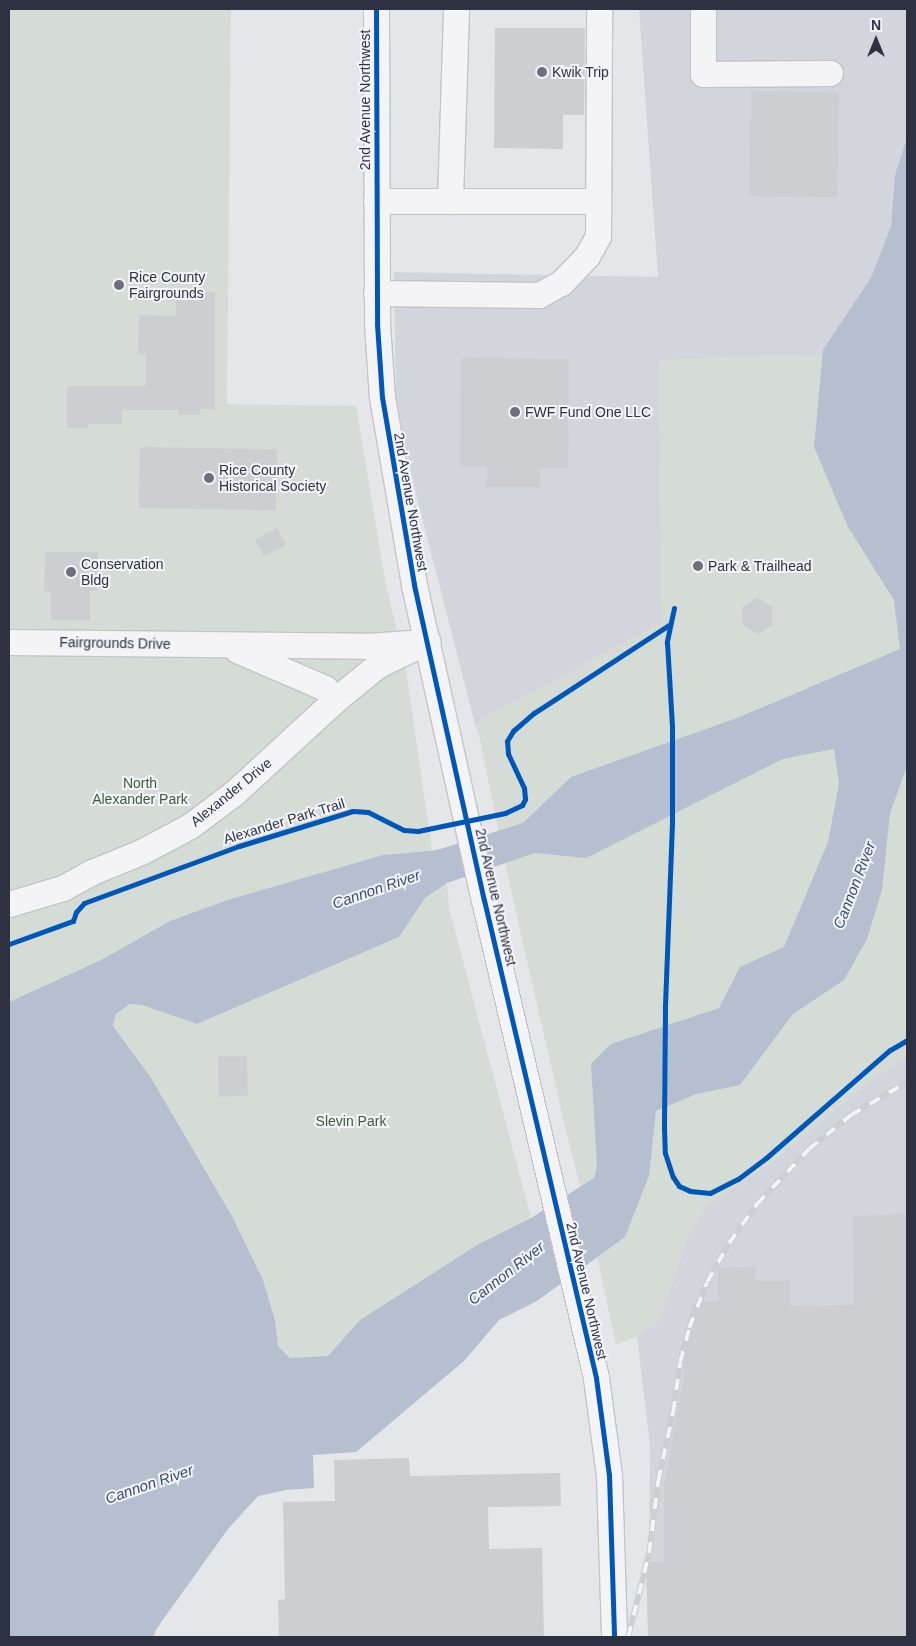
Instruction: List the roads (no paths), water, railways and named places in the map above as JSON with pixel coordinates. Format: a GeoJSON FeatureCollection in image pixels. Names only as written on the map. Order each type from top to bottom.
{"type":"FeatureCollection","features":[{"type":"Feature","properties":{"kind":"street","name":"2nd Avenue Northwest"},"geometry":{"type":"LineString","coordinates":[[376,9],[376,293],[382,397],[401,517],[461,786],[484,900],[596,1378],[608,1466],[614,1637]]}},
{"type":"Feature","properties":{"kind":"street"},"geometry":{"type":"LineString","coordinates":[[450,201],[456,9]]}},
{"type":"Feature","properties":{"kind":"street"},"geometry":{"type":"LineString","coordinates":[[376,293],[539,295],[561,283],[587,256],[598,236],[599,9]]}},
{"type":"Feature","properties":{"kind":"street"},"geometry":{"type":"LineString","coordinates":[[703,9],[703,74],[830,73]]}},
{"type":"Feature","properties":{"kind":"street"},"geometry":{"type":"LineString","coordinates":[[376,201],[598,201]]}},
{"type":"Feature","properties":{"kind":"street","name":"Fairgrounds Drive"},"geometry":{"type":"LineString","coordinates":[[9,642],[366,646],[428,641]]}},
{"type":"Feature","properties":{"kind":"street","name":"Alexander Drive"},"geometry":{"type":"LineString","coordinates":[[9,904],[63,888],[101,868],[141,852],[190,826],[241,787],[335,700],[378,665],[428,641]]}},
{"type":"Feature","properties":{"kind":"street","name":"Fairgrounds Drive"},"geometry":{"type":"LineString","coordinates":[[221,644],[256,657],[325,688],[335,700]]}},
{"type":"Feature","properties":{"kind":"water","name":"Cannon River"},"geometry":{"type":"Polygon","coordinates":[[[907,138],[907,766],[890,813],[882,890],[867,939],[844,980],[793,1014],[740,1085],[696,1094],[656,1111],[649,1176],[625,1237],[537,1301],[499,1320],[464,1361],[356,1452],[313,1455],[314,1488],[286,1490],[258,1496],[228,1529],[157,1628],[153,1637],[9,1637],[9,1002],[101,960],[170,921],[227,900],[383,855],[437,850],[523,823],[571,777],[737,718],[900,649],[894,600],[848,527],[814,447],[823,350],[871,278],[891,227],[895,175],[907,138]],[[834,749],[783,759],[586,858],[535,853],[447,883],[425,898],[399,937],[197,1024],[142,1005],[130,1004],[116,1014],[113,1026],[151,1078],[232,1216],[263,1280],[275,1320],[278,1346],[290,1358],[328,1356],[360,1320],[477,1245],[531,1218],[594,1178],[597,1167],[591,1064],[611,1044],[719,1008],[740,967],[784,947],[828,842],[839,783],[834,749]]]}},
{"type":"Feature","properties":{"kind":"railway"},"geometry":{"type":"LineString","coordinates":[[628,1637],[649,1553],[658,1481],[673,1412],[680,1362],[689,1328],[707,1282],[729,1243],[757,1204],[809,1149],[851,1115],[907,1082]]}},
{"type":"Feature","properties":{"kind":"place","name":"Kwik Trip"},"geometry":{"type":"Point","coordinates":[542,72]}},
{"type":"Feature","properties":{"kind":"place","name":"Rice County Fairgrounds"},"geometry":{"type":"Point","coordinates":[119,285]}},
{"type":"Feature","properties":{"kind":"place","name":"FWF Fund One LLC"},"geometry":{"type":"Point","coordinates":[515,412]}},
{"type":"Feature","properties":{"kind":"place","name":"Rice County Historical Society"},"geometry":{"type":"Point","coordinates":[209,478]}},
{"type":"Feature","properties":{"kind":"place","name":"Park & Trailhead"},"geometry":{"type":"Point","coordinates":[698,566]}},
{"type":"Feature","properties":{"kind":"place","name":"Conservation Bldg"},"geometry":{"type":"Point","coordinates":[71,572]}},
{"type":"Feature","properties":{"kind":"park label","name":"North Alexander Park"},"geometry":{"type":"Point","coordinates":[140,792]}},
{"type":"Feature","properties":{"kind":"park label","name":"Slevin Park"},"geometry":{"type":"Point","coordinates":[351,1121]}}]}
